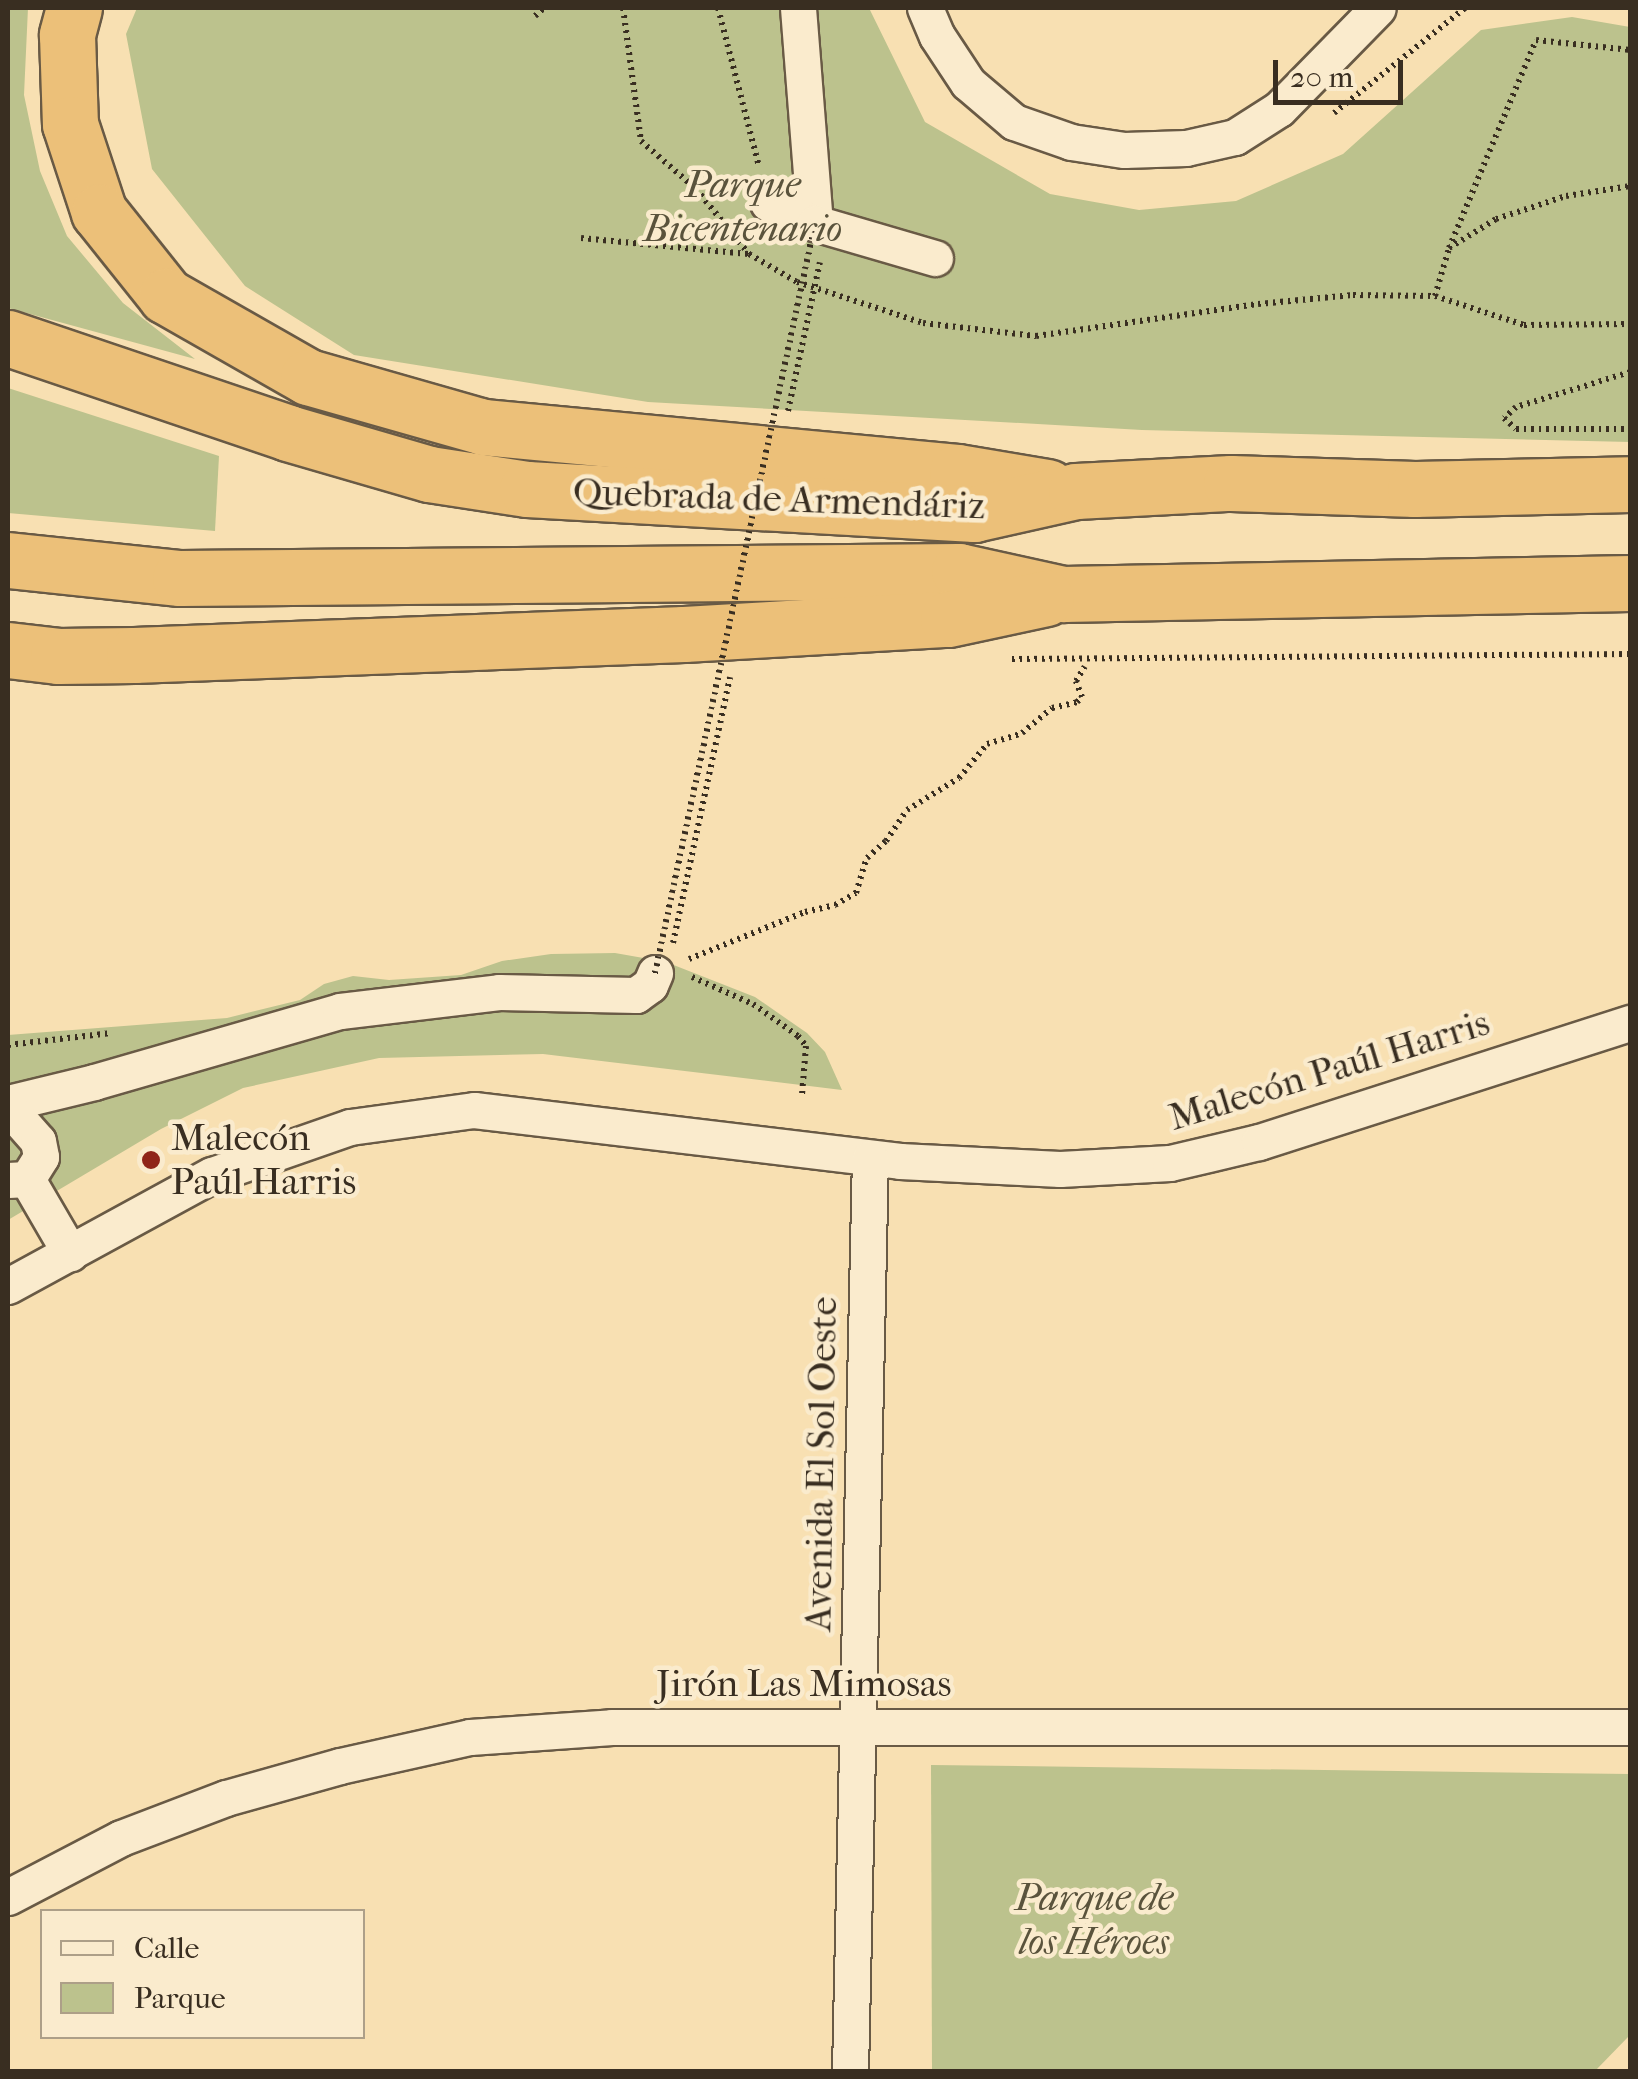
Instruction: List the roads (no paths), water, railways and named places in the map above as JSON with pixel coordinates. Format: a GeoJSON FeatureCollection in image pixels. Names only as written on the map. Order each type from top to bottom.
{"type":"FeatureCollection","features":[{"type":"Feature","properties":{"kind":"highway"},"geometry":{"type":"LineString","coordinates":[[74,8],[67,35],[70,124],[98,212],[166,296],[308,378],[482,428],[957,472],[1076,491]]}},
{"type":"Feature","properties":{"kind":"highway","name":"Quebrada de Armendáriz"},"geometry":{"type":"LineString","coordinates":[[8,338],[288,433],[429,474],[508,486],[974,514],[1076,491],[1232,483],[1416,489],[1630,484]]}},
{"type":"Feature","properties":{"kind":"highway","name":"Quebrada de Armendáriz"},"geometry":{"type":"LineString","coordinates":[[8,560],[180,578],[959,571],[1063,594],[1630,583]]}},
{"type":"Feature","properties":{"kind":"highway"},"geometry":{"type":"LineString","coordinates":[[32,653],[684,634],[948,619],[1063,594]]}},
{"type":"Feature","properties":{"kind":"street"},"geometry":{"type":"LineString","coordinates":[[798,8],[816,223]]}},
{"type":"Feature","properties":{"kind":"street"},"geometry":{"type":"LineString","coordinates":[[926,8],[937,36],[968,83],[1014,122],[1071,142],[1124,150],[1186,148],[1234,137],[1279,109],[1378,8]]}},
{"type":"Feature","properties":{"kind":"street"},"geometry":{"type":"LineString","coordinates":[[768,203],[816,223],[935,258]]}},
{"type":"Feature","properties":{"kind":"street"},"geometry":{"type":"LineString","coordinates":[[8,1105],[340,1011],[499,992],[636,995],[669,969]]}},
{"type":"Feature","properties":{"kind":"street","name":"Malecón Paúl Harris"},"geometry":{"type":"LineString","coordinates":[[8,1286],[229,1169],[350,1127],[474,1110],[870,1158],[1060,1169],[1170,1163],[1260,1142],[1630,1022]]}},
{"type":"Feature","properties":{"kind":"street"},"geometry":{"type":"LineString","coordinates":[[8,1105],[41,1149],[39,1166],[17,1179],[70,1252]]}},
{"type":"Feature","properties":{"kind":"street","name":"Avenida El Sol Oeste"},"geometry":{"type":"LineString","coordinates":[[850,2072],[870,1158]]}},
{"type":"Feature","properties":{"kind":"street","name":"Jirón Las Mimosas"},"geometry":{"type":"LineString","coordinates":[[8,1897],[121,1838],[226,1798],[340,1766],[470,1738],[612,1727],[1630,1727]]}},
{"type":"Feature","properties":{"kind":"place","name":"Malecón Paúl Harris"},"geometry":{"type":"Point","coordinates":[151,1160]}},
{"type":"Feature","properties":{"kind":"park label","name":"Parque Bicentenario"},"geometry":{"type":"Point","coordinates":[743,207]}},
{"type":"Feature","properties":{"kind":"park label","name":"Parque de los Héroes"},"geometry":{"type":"Point","coordinates":[1094,1920]}}]}
